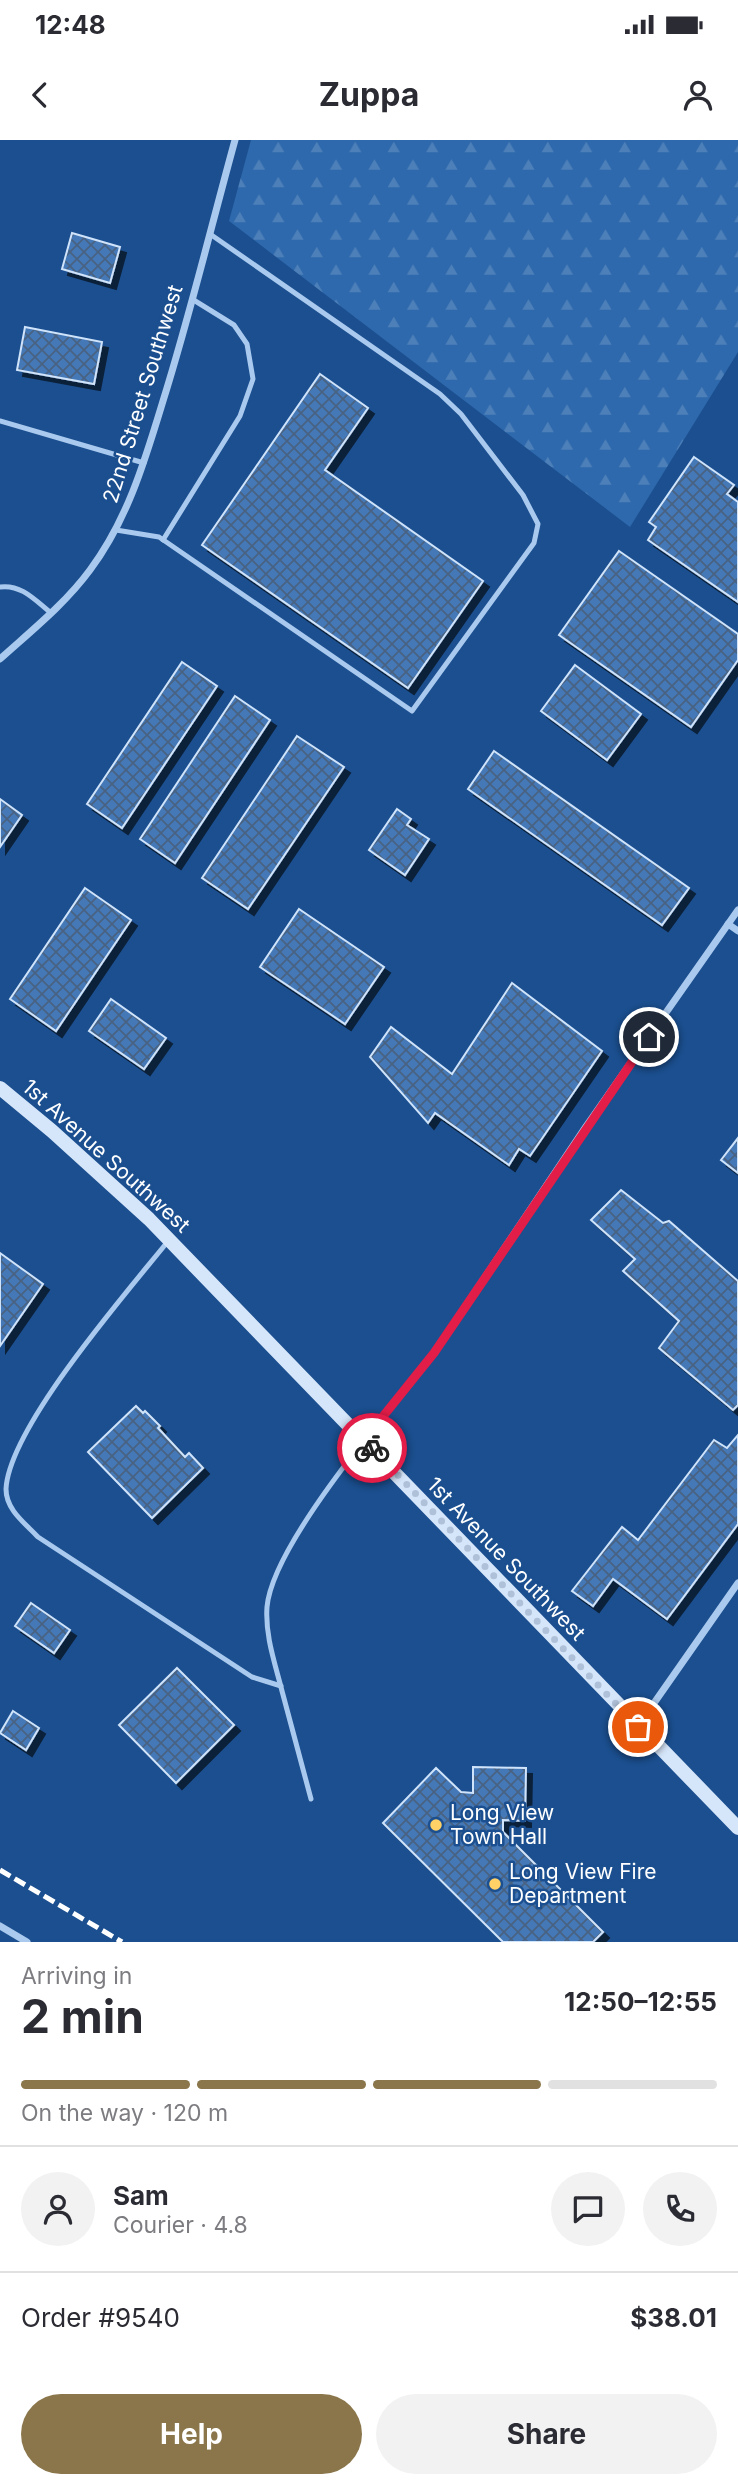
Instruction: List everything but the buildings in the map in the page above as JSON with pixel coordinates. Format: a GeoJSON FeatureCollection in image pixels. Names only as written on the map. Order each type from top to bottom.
{"type":"FeatureCollection","features":[{"type":"Feature","properties":{"kind":"main road","name":"1st Avenue Southwest"},"geometry":{"type":"LineString","coordinates":[[0,1088],[52,1130],[169,1240],[738,1828]]}},
{"type":"Feature","properties":{"kind":"street","name":"22nd Street Southwest"},"geometry":{"type":"LineString","coordinates":[[0,659],[66,599],[91,569],[128,506],[144,463],[192,299],[235,140]]}},
{"type":"Feature","properties":{"kind":"street"},"geometry":{"type":"LineString","coordinates":[[364,1440],[434,1353],[585,1128],[738,910]]}},
{"type":"Feature","properties":{"kind":"street"},"geometry":{"type":"LineString","coordinates":[[728,924],[738,932]]}},
{"type":"Feature","properties":{"kind":"street"},"geometry":{"type":"LineString","coordinates":[[638,1727],[738,1583]]}},
{"type":"Feature","properties":{"kind":"street"},"geometry":{"type":"LineString","coordinates":[[0,1926],[27,1942]]}},
{"type":"Feature","properties":{"kind":"lane"},"geometry":{"type":"LineString","coordinates":[[116,530],[159,537],[412,711],[534,543],[538,524],[523,495],[461,414],[440,394],[209,234]]}},
{"type":"Feature","properties":{"kind":"lane"},"geometry":{"type":"LineString","coordinates":[[163,540],[240,416],[253,379],[247,345],[234,325],[192,299]]}},
{"type":"Feature","properties":{"kind":"lane"},"geometry":{"type":"LineString","coordinates":[[0,421],[144,463]]}},
{"type":"Feature","properties":{"kind":"lane"},"geometry":{"type":"LineString","coordinates":[[0,587],[10,585],[26,592],[51,613]]}},
{"type":"Feature","properties":{"kind":"lane"},"geometry":{"type":"LineString","coordinates":[[169,1240],[94,1334],[37,1414],[12,1462],[6,1491],[11,1510],[38,1537],[252,1677],[281,1686]]}},
{"type":"Feature","properties":{"kind":"lane"},"geometry":{"type":"LineString","coordinates":[[311,1799],[268,1636],[267,1606],[273,1581],[291,1546],[323,1495],[364,1440]]}},
{"type":"Feature","properties":{"kind":"green space"},"geometry":{"type":"Polygon","coordinates":[[[251,140],[738,140],[738,352],[630,527],[229,221],[251,140]]]}},
{"type":"Feature","properties":{"kind":"railway"},"geometry":{"type":"LineString","coordinates":[[0,1870],[122,1942]]}},
{"type":"Feature","properties":{"kind":"way so far"},"geometry":{"type":"LineString","coordinates":[[372,1448],[638,1727]]}},
{"type":"Feature","properties":{"kind":"place","name":"Long View Town Hall"},"geometry":{"type":"Point","coordinates":[436,1825]}},
{"type":"Feature","properties":{"kind":"place","name":"Long View Fire Department"},"geometry":{"type":"Point","coordinates":[495,1884]}},
{"type":"Feature","properties":{"kind":"route"},"geometry":{"type":"LineString","coordinates":[[372,1448],[364,1440],[434,1353],[649,1037]]}}]}
